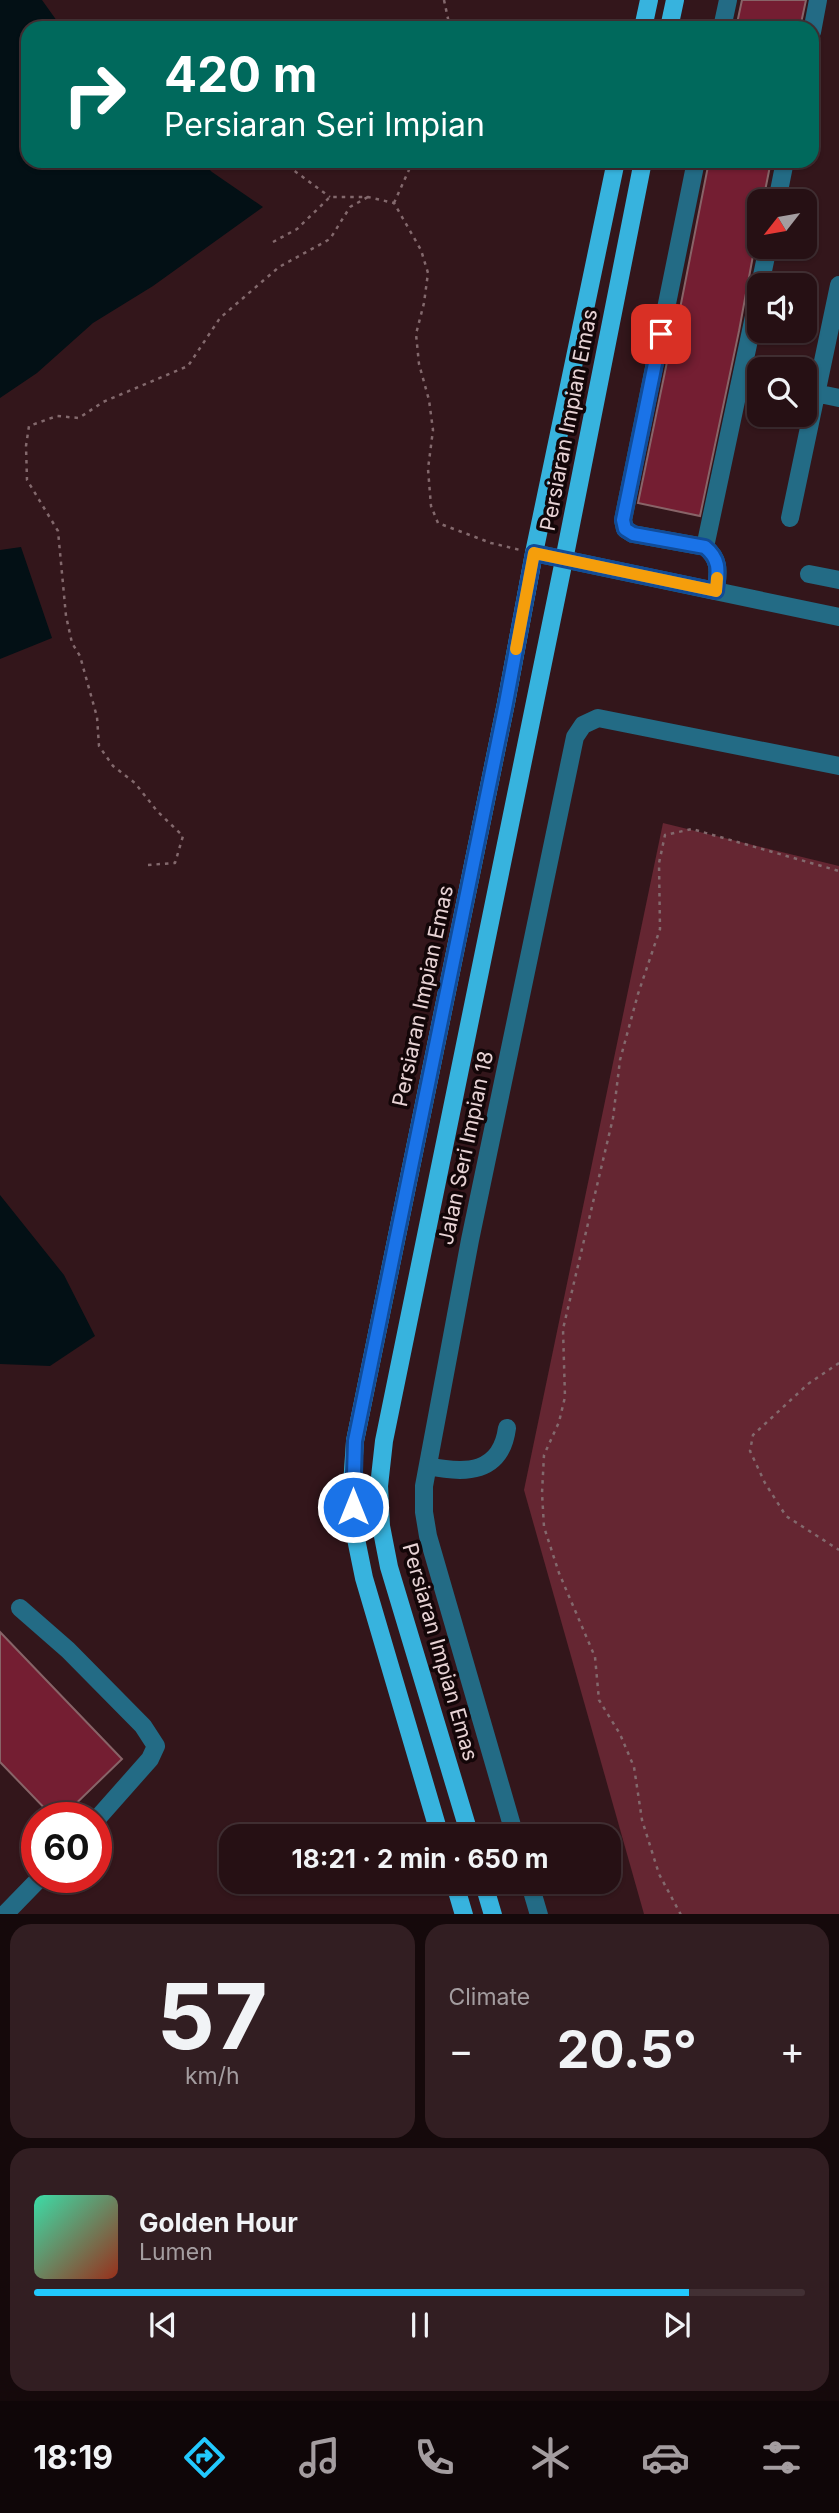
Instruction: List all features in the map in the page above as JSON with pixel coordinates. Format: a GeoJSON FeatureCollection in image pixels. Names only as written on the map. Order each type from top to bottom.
{"type":"FeatureCollection","features":[{"type":"Feature","properties":{"kind":"main road"},"geometry":{"type":"LineString","coordinates":[[644,21],[649,0]]}},
{"type":"Feature","properties":{"kind":"main road"},"geometry":{"type":"LineString","coordinates":[[670,21],[675,0]]}},
{"type":"Feature","properties":{"kind":"main road","name":"Persiaran Impian Emas"},"geometry":{"type":"LineString","coordinates":[[436,1824],[364,1578],[354,1529],[352,1485],[355,1441],[615,168]]}},
{"type":"Feature","properties":{"kind":"main road","name":"Persiaran Impian Emas"},"geometry":{"type":"LineString","coordinates":[[466,1824],[390,1567],[381,1526],[379,1486],[390,1414],[642,168]]}},
{"type":"Feature","properties":{"kind":"main road"},"geometry":{"type":"LineString","coordinates":[[458,1894],[464,1914]]}},
{"type":"Feature","properties":{"kind":"main road"},"geometry":{"type":"LineString","coordinates":[[487,1894],[493,1914]]}},
{"type":"Feature","properties":{"kind":"street"},"geometry":{"type":"LineString","coordinates":[[724,21],[728,0]]}},
{"type":"Feature","properties":{"kind":"street"},"geometry":{"type":"LineString","coordinates":[[814,21],[818,0]]}},
{"type":"Feature","properties":{"kind":"street"},"geometry":{"type":"LineString","coordinates":[[695,168],[623,520],[625,529],[633,534],[705,547],[719,564],[716,591]]}},
{"type":"Feature","properties":{"kind":"street"},"geometry":{"type":"LineString","coordinates":[[779,189],[784,168]]}},
{"type":"Feature","properties":{"kind":"street"},"geometry":{"type":"LineString","coordinates":[[817,385],[837,304],[839,285]]}},
{"type":"Feature","properties":{"kind":"street"},"geometry":{"type":"LineString","coordinates":[[705,547],[748,343]]}},
{"type":"Feature","properties":{"kind":"street"},"geometry":{"type":"LineString","coordinates":[[817,393],[839,398]]}},
{"type":"Feature","properties":{"kind":"street"},"geometry":{"type":"LineString","coordinates":[[790,518],[808,427]]}},
{"type":"Feature","properties":{"kind":"street"},"geometry":{"type":"LineString","coordinates":[[534,553],[839,617]]}},
{"type":"Feature","properties":{"kind":"street"},"geometry":{"type":"LineString","coordinates":[[809,574],[839,580]]}},
{"type":"Feature","properties":{"kind":"street","name":"Jalan Seri Impian 18"},"geometry":{"type":"LineString","coordinates":[[512,1824],[428,1536],[424,1486],[470,1240],[575,737],[583,725],[598,718],[839,766]]}},
{"type":"Feature","properties":{"kind":"street"},"geometry":{"type":"LineString","coordinates":[[428,1466],[450,1471],[475,1470],[493,1458],[505,1444],[507,1428]]}},
{"type":"Feature","properties":{"kind":"street"},"geometry":{"type":"LineString","coordinates":[[20,1608],[68,1650],[143,1726],[155,1742],[156,1749],[150,1759],[112,1802]]}},
{"type":"Feature","properties":{"kind":"street"},"geometry":{"type":"LineString","coordinates":[[4,1914],[25,1893]]}},
{"type":"Feature","properties":{"kind":"street"},"geometry":{"type":"LineString","coordinates":[[533,1894],[539,1914]]}},
{"type":"Feature","properties":{"kind":"path"},"geometry":{"type":"LineString","coordinates":[[444,0],[448,21]]}},
{"type":"Feature","properties":{"kind":"path"},"geometry":{"type":"LineString","coordinates":[[291,168],[330,197],[368,197],[394,203],[421,250],[428,273],[416,334],[419,364],[429,400],[433,430],[428,469],[431,506],[438,523],[491,543],[534,553]]}},
{"type":"Feature","properties":{"kind":"path"},"geometry":{"type":"LineString","coordinates":[[394,203],[410,168]]}},
{"type":"Feature","properties":{"kind":"path"},"geometry":{"type":"LineString","coordinates":[[273,242],[297,229],[330,197]]}},
{"type":"Feature","properties":{"kind":"path"},"geometry":{"type":"LineString","coordinates":[[148,865],[175,863],[183,836],[157,811],[135,783],[113,766],[99,746],[97,717],[80,656],[72,643],[66,616],[58,531],[27,480],[26,446],[29,426],[57,416],[79,418],[103,402],[188,366],[220,318],[279,267],[330,239],[350,207],[368,197]]}},
{"type":"Feature","properties":{"kind":"path"},"geometry":{"type":"LineString","coordinates":[[681,1914],[659,1874],[642,1820],[634,1767],[620,1734],[600,1700],[595,1657],[559,1573],[544,1527],[544,1455],[559,1422],[565,1397],[563,1329],[613,1118],[620,1060],[660,929],[659,863],[665,835],[692,829],[839,871]]}},
{"type":"Feature","properties":{"kind":"path"},"geometry":{"type":"LineString","coordinates":[[839,1363],[808,1384],[753,1435],[750,1451],[765,1483],[786,1516],[839,1550]]}},
{"type":"Feature","properties":{"kind":"shaded area"},"geometry":{"type":"Polygon","coordinates":[[[0,0],[42,0],[57,21],[21,21],[21,168],[208,168],[263,207],[153,286],[93,323],[37,373],[0,398],[0,0]]]}},
{"type":"Feature","properties":{"kind":"shaded area"},"geometry":{"type":"Polygon","coordinates":[[[21,547],[52,638],[0,659],[0,550],[21,547]]]}},
{"type":"Feature","properties":{"kind":"shaded area"},"geometry":{"type":"Polygon","coordinates":[[[663,823],[839,866],[839,1914],[644,1914],[621,1833],[621,1824],[619,1824],[524,1490],[663,823]]]}},
{"type":"Feature","properties":{"kind":"shaded area"},"geometry":{"type":"Polygon","coordinates":[[[0,1195],[64,1275],[95,1336],[50,1366],[0,1364],[0,1195]]]}},
{"type":"Feature","properties":{"kind":"building"},"geometry":{"type":"Polygon","coordinates":[[[742,0],[806,0],[802,21],[738,21],[742,0]]]}},
{"type":"Feature","properties":{"kind":"building"},"geometry":{"type":"Polygon","coordinates":[[[708,168],[770,168],[765,189],[747,189],[747,259],[752,259],[750,273],[747,273],[739,331],[700,516],[638,503],[676,318],[678,319],[708,168]]]}},
{"type":"Feature","properties":{"kind":"building"},"geometry":{"type":"Polygon","coordinates":[[[0,1632],[122,1759],[78,1802],[39,1802],[0,1762],[0,1632]]]}},
{"type":"Feature","properties":{"kind":"slow traffic"},"geometry":{"type":"LineString","coordinates":[[516,649],[534,553],[716,591],[717,578]]}},
{"type":"Feature","properties":{"kind":"route"},"geometry":{"type":"LineString","coordinates":[[353,1507],[355,1441],[506,703],[534,553],[716,591],[719,564],[705,547],[633,534],[625,529],[623,520],[661,334]]}}]}
